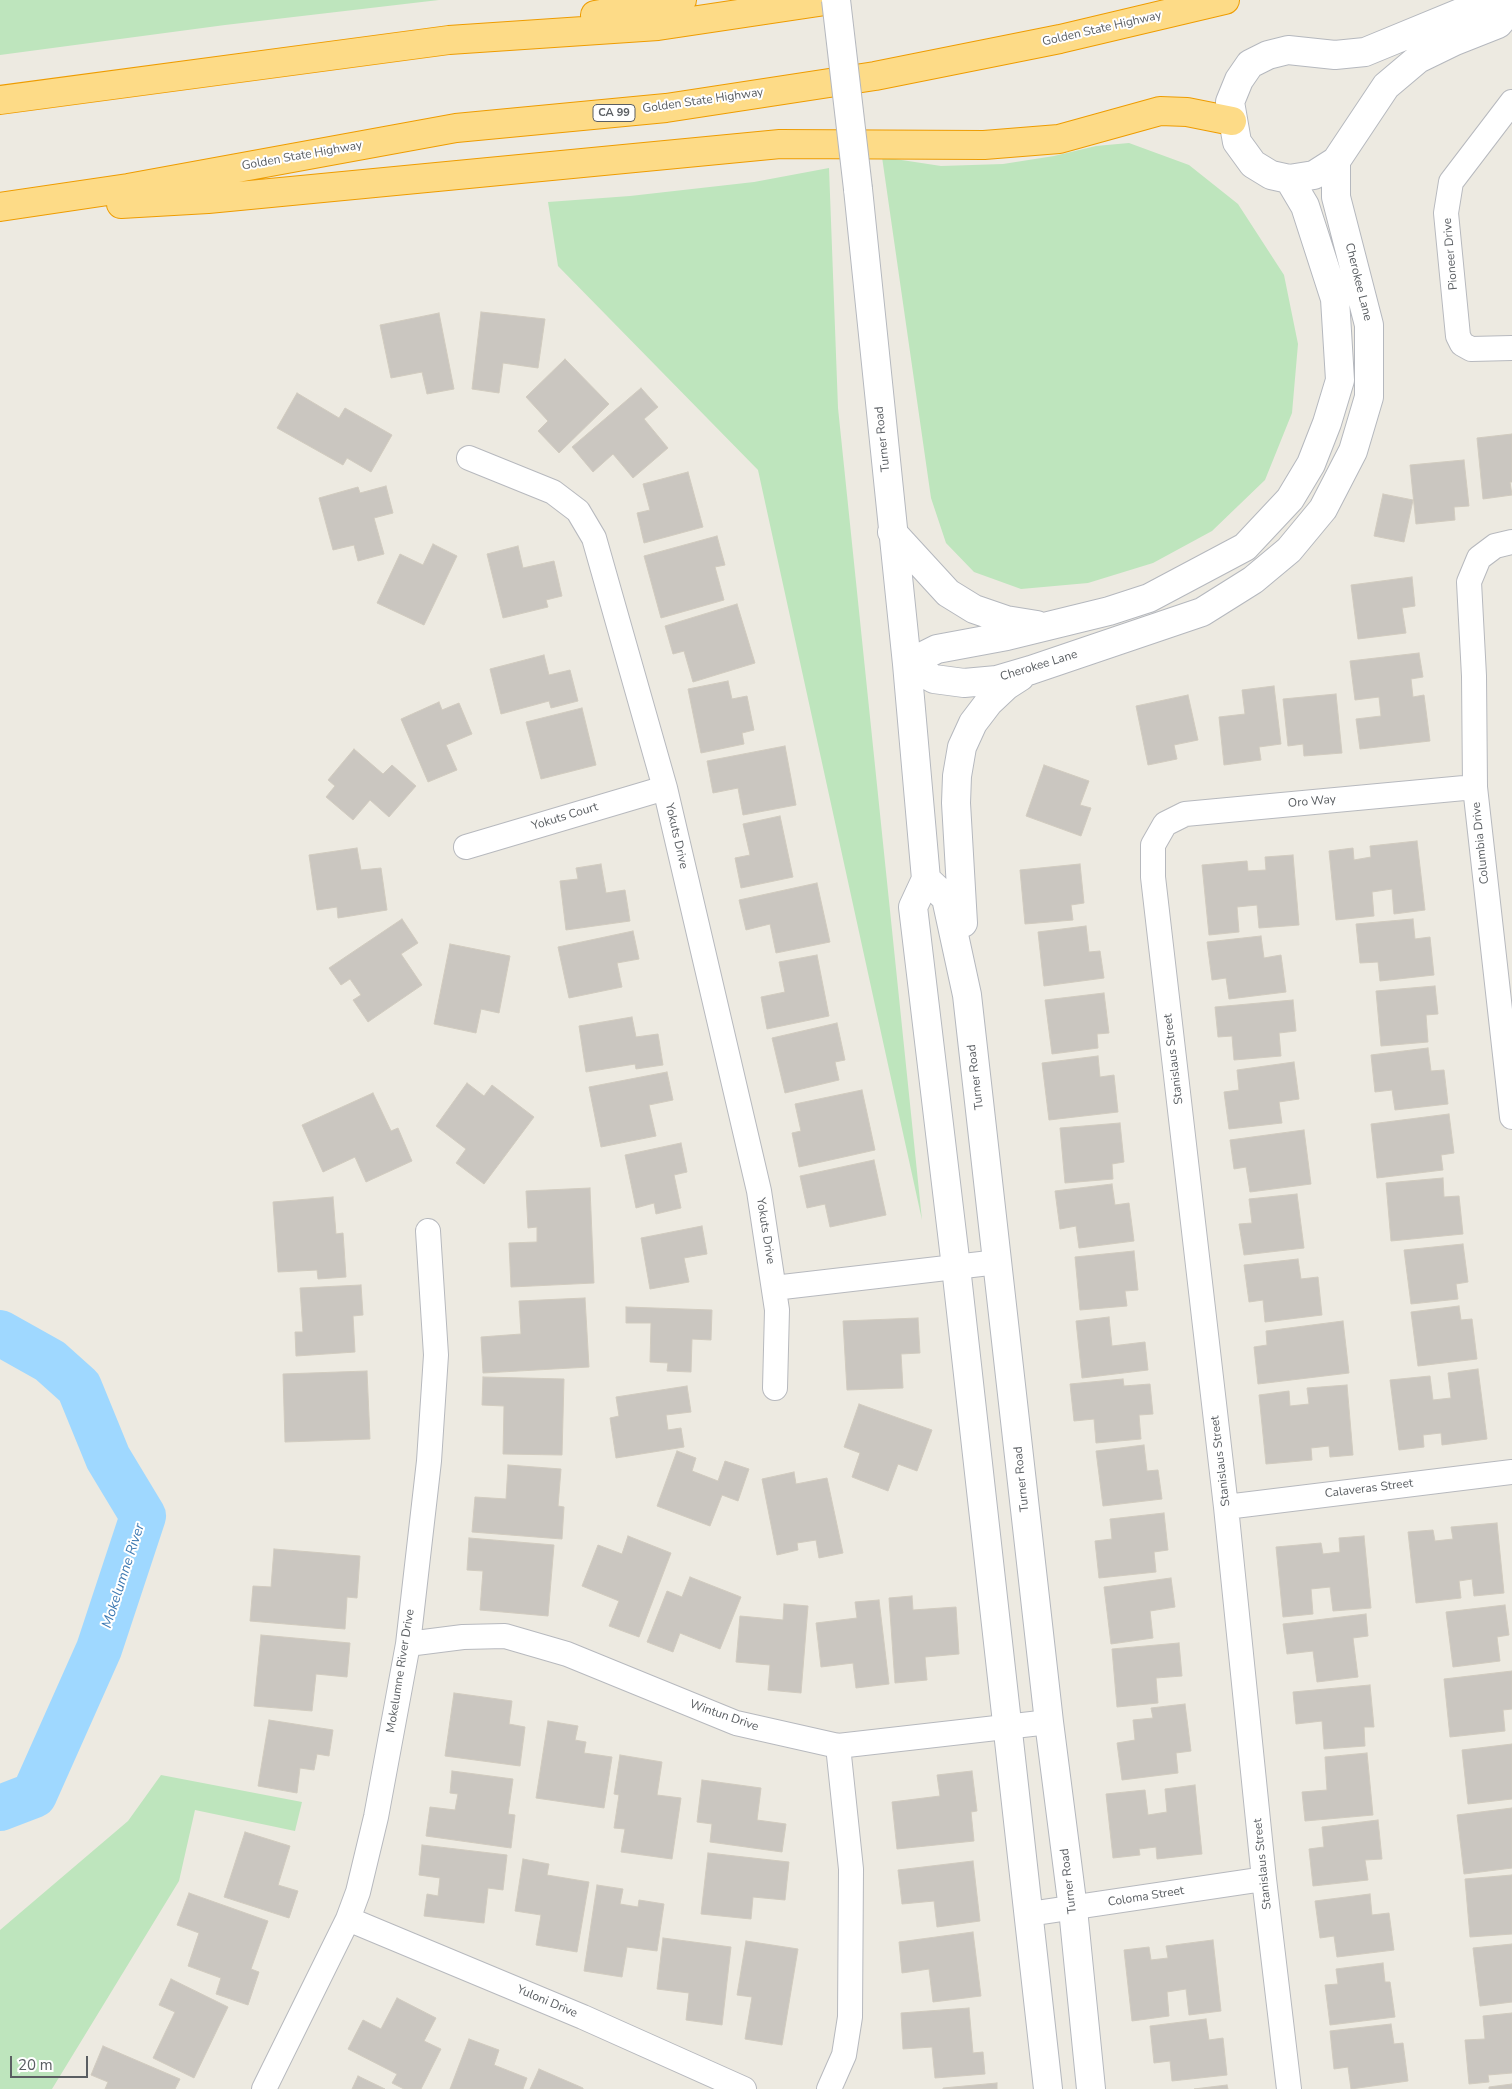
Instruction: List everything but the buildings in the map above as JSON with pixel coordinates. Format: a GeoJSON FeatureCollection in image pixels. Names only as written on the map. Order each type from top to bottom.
{"type":"FeatureCollection","features":[{"type":"Feature","properties":{"kind":"highway"},"geometry":{"type":"LineString","coordinates":[[0,100],[449,40],[682,0]]}},
{"type":"Feature","properties":{"kind":"highway"},"geometry":{"type":"LineString","coordinates":[[449,40],[658,26],[834,0]]}},
{"type":"Feature","properties":{"kind":"highway","name":"Golden State Highway"},"geometry":{"type":"LineString","coordinates":[[0,208],[128,188],[456,128],[666,108],[875,76],[1060,39],[1225,0]]}},
{"type":"Feature","properties":{"kind":"highway"},"geometry":{"type":"LineString","coordinates":[[0,208],[208,199],[780,144],[984,145],[1059,138],[1160,111],[1187,112],[1232,121]]}},
{"type":"Feature","properties":{"kind":"main road","name":"Turner Road"},"geometry":{"type":"LineString","coordinates":[[834,0],[858,189],[907,664],[926,879],[913,907],[956,1267],[1048,2089]]}},
{"type":"Feature","properties":{"kind":"main road"},"geometry":{"type":"LineString","coordinates":[[1489,1],[1512,6],[1498,24],[1455,41],[1418,59],[1386,86],[1336,161],[1314,175],[1289,179],[1271,175],[1253,164],[1237,142],[1230,102],[1239,80],[1250,64],[1268,55],[1288,50],[1335,54],[1366,52],[1489,1]]}},
{"type":"Feature","properties":{"kind":"main road","name":"Cherokee Lane"},"geometry":{"type":"LineString","coordinates":[[907,664],[934,679],[964,683],[997,680],[1031,670],[1202,612],[1253,580],[1289,550],[1323,509],[1353,451],[1369,397],[1369,325],[1336,197],[1336,161]]}},
{"type":"Feature","properties":{"kind":"main road"},"geometry":{"type":"LineString","coordinates":[[907,664],[937,649],[1007,636],[1109,611],[1149,598],[1245,546],[1290,499],[1311,464],[1327,423],[1340,380],[1335,299],[1305,206],[1289,179]]}},
{"type":"Feature","properties":{"kind":"main road"},"geometry":{"type":"LineString","coordinates":[[892,532],[948,594],[974,610],[1006,620],[1046,626]]}},
{"type":"Feature","properties":{"kind":"main road"},"geometry":{"type":"LineString","coordinates":[[967,995],[956,803],[957,776],[962,747],[973,723],[988,702],[1006,686],[1031,670]]}},
{"type":"Feature","properties":{"kind":"main road","name":"Turner Road"},"geometry":{"type":"LineString","coordinates":[[926,879],[946,898],[967,995],[1091,2089]]}},
{"type":"Feature","properties":{"kind":"street","name":"Pioneer Drive"},"geometry":{"type":"LineString","coordinates":[[1512,102],[1451,182],[1446,213],[1458,336],[1462,344],[1471,349],[1512,348]]}},
{"type":"Feature","properties":{"kind":"street","name":"Yokuts Drive"},"geometry":{"type":"LineString","coordinates":[[469,458],[553,492],[578,511],[594,538],[665,788],[759,1191],[777,1310],[775,1388]]}},
{"type":"Feature","properties":{"kind":"street","name":"Columbia Drive"},"geometry":{"type":"LineString","coordinates":[[1512,542],[1495,546],[1479,558],[1469,582],[1474,676],[1475,787],[1512,1117]]}},
{"type":"Feature","properties":{"kind":"street","name":"Oro Way"},"geometry":{"type":"LineString","coordinates":[[1159,835],[1165,824],[1185,814],[1475,787]]}},
{"type":"Feature","properties":{"kind":"street","name":"Yokuts Court"},"geometry":{"type":"LineString","coordinates":[[466,847],[665,788]]}},
{"type":"Feature","properties":{"kind":"street","name":"Stanislaus Street"},"geometry":{"type":"LineString","coordinates":[[1159,835],[1153,845],[1153,877],[1226,1507],[1264,1879],[1289,2089]]}},
{"type":"Feature","properties":{"kind":"street","name":"Mokelumne River Drive"},"geometry":{"type":"LineString","coordinates":[[264,2089],[348,1919],[358,1892],[376,1817],[408,1644],[429,1461],[436,1355],[428,1231]]}},
{"type":"Feature","properties":{"kind":"street"},"geometry":{"type":"LineString","coordinates":[[774,1288],[998,1262]]}},
{"type":"Feature","properties":{"kind":"street","name":"Calaveras Street"},"geometry":{"type":"LineString","coordinates":[[1226,1507],[1512,1472]]}},
{"type":"Feature","properties":{"kind":"street","name":"Wintun Drive"},"geometry":{"type":"LineString","coordinates":[[408,1644],[463,1637],[505,1636],[567,1654],[736,1723],[838,1746],[1049,1722]]}},
{"type":"Feature","properties":{"kind":"street"},"geometry":{"type":"LineString","coordinates":[[829,2089],[844,2055],[850,2017],[851,1869],[838,1746]]}},
{"type":"Feature","properties":{"kind":"street","name":"Coloma Street"},"geometry":{"type":"LineString","coordinates":[[1028,1914],[1072,1909],[1264,1879]]}},
{"type":"Feature","properties":{"kind":"street","name":"Yuloni Drive"},"geometry":{"type":"LineString","coordinates":[[348,1919],[583,2017],[744,2089]]}},
{"type":"Feature","properties":{"kind":"green space"},"geometry":{"type":"Polygon","coordinates":[[[0,0],[439,0],[225,25],[0,55],[0,0]]]}},
{"type":"Feature","properties":{"kind":"green space"},"geometry":{"type":"Polygon","coordinates":[[[1129,143],[1189,165],[1238,204],[1284,275],[1298,344],[1292,413],[1265,480],[1212,531],[1153,563],[1088,583],[1021,589],[974,572],[946,543],[931,498],[882,157],[941,166],[1003,164],[1054,156],[1096,146],[1129,143]]]}},
{"type":"Feature","properties":{"kind":"green space"},"geometry":{"type":"Polygon","coordinates":[[[829,168],[838,408],[922,1220],[758,470],[558,266],[548,202],[630,196],[754,182],[829,168]]]}},
{"type":"Feature","properties":{"kind":"green space"},"geometry":{"type":"Polygon","coordinates":[[[161,1775],[302,1802],[295,1831],[195,1810],[179,1881],[52,2089],[0,2089],[0,1930],[128,1821],[161,1775]]]}},
{"type":"Feature","properties":{"kind":"waterway","name":"Mokelumne River"},"geometry":{"type":"LineString","coordinates":[[0,1333],[50,1361],[79,1387],[108,1458],[143,1516],[99,1649],[34,1795],[0,1808]]}}]}
